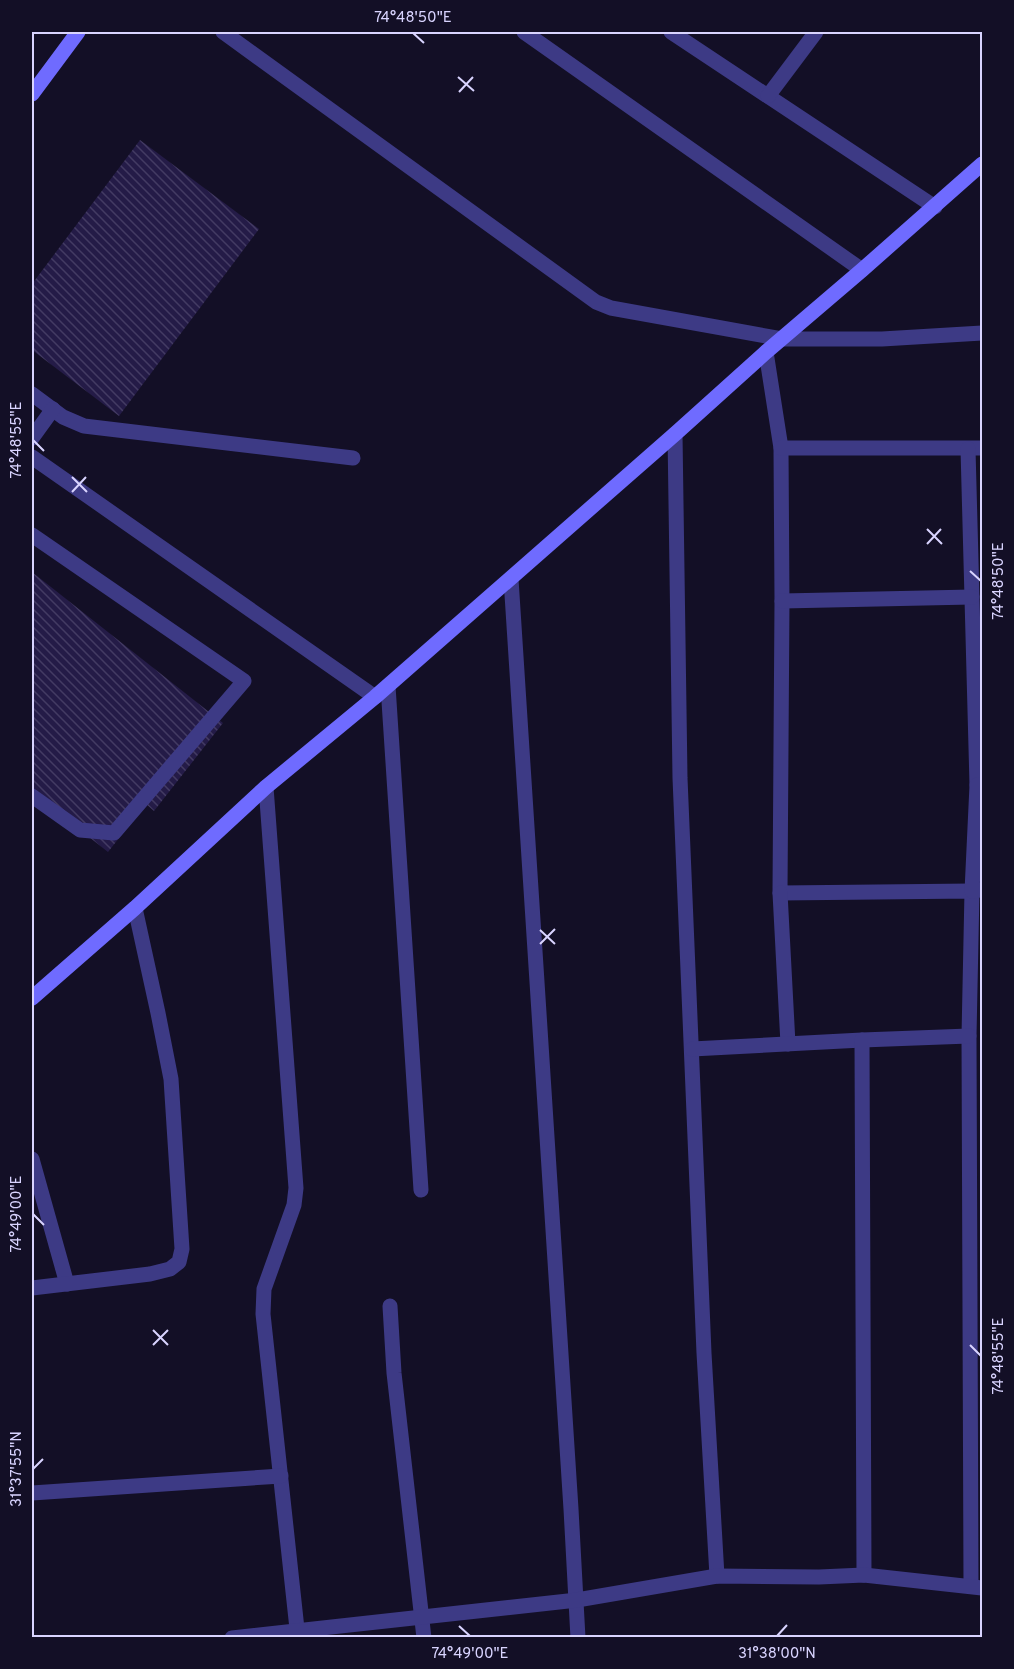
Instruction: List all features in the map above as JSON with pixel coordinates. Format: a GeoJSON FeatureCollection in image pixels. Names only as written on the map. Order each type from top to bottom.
{"type":"FeatureCollection","features":[{"type":"Feature","properties":{"kind":"street"},"geometry":{"type":"LineString","coordinates":[[32,94],[78,32]]}},
{"type":"Feature","properties":{"kind":"street"},"geometry":{"type":"LineString","coordinates":[[223,32],[596,302],[611,308],[782,339],[882,339],[982,333]]}},
{"type":"Feature","properties":{"kind":"street"},"geometry":{"type":"LineString","coordinates":[[524,32],[862,270]]}},
{"type":"Feature","properties":{"kind":"street"},"geometry":{"type":"LineString","coordinates":[[670,32],[935,207]]}},
{"type":"Feature","properties":{"kind":"street"},"geometry":{"type":"LineString","coordinates":[[768,96],[816,32]]}},
{"type":"Feature","properties":{"kind":"street"},"geometry":{"type":"LineString","coordinates":[[32,998],[135,908],[266,787],[388,686],[511,579],[982,164]]}},
{"type":"Feature","properties":{"kind":"street"},"geometry":{"type":"LineString","coordinates":[[766,352],[781,448],[780,893],[788,1044]]}},
{"type":"Feature","properties":{"kind":"street"},"geometry":{"type":"LineString","coordinates":[[32,394],[53,410],[84,426],[353,458]]}},
{"type":"Feature","properties":{"kind":"street"},"geometry":{"type":"LineString","coordinates":[[32,438],[53,410]]}},
{"type":"Feature","properties":{"kind":"street"},"geometry":{"type":"LineString","coordinates":[[675,435],[681,778],[704,1353],[717,1576]]}},
{"type":"Feature","properties":{"kind":"street"},"geometry":{"type":"LineString","coordinates":[[232,1638],[297,1633],[422,1616],[577,1600],[717,1576],[864,1575],[977,1587],[976,1060],[969,1036],[980,785],[972,597],[975,449],[781,448]]}},
{"type":"Feature","properties":{"kind":"street"},"geometry":{"type":"LineString","coordinates":[[32,458],[375,697]]}},
{"type":"Feature","properties":{"kind":"street"},"geometry":{"type":"LineString","coordinates":[[32,535],[244,681],[114,833],[80,830],[32,796]]}},
{"type":"Feature","properties":{"kind":"street"},"geometry":{"type":"LineString","coordinates":[[511,579],[578,1638]]}},
{"type":"Feature","properties":{"kind":"street"},"geometry":{"type":"LineString","coordinates":[[782,602],[972,597]]}},
{"type":"Feature","properties":{"kind":"street"},"geometry":{"type":"LineString","coordinates":[[388,686],[421,1190]]}},
{"type":"Feature","properties":{"kind":"street"},"geometry":{"type":"LineString","coordinates":[[266,787],[296,1188],[294,1205],[264,1289],[263,1314],[297,1633]]}},
{"type":"Feature","properties":{"kind":"street"},"geometry":{"type":"LineString","coordinates":[[780,893],[977,890]]}},
{"type":"Feature","properties":{"kind":"street"},"geometry":{"type":"LineString","coordinates":[[32,1288],[150,1274],[170,1269],[178,1262],[182,1249],[171,1079],[159,1013],[135,908]]}},
{"type":"Feature","properties":{"kind":"street"},"geometry":{"type":"LineString","coordinates":[[692,1049],[969,1036]]}},
{"type":"Feature","properties":{"kind":"street"},"geometry":{"type":"LineString","coordinates":[[862,1040],[864,1575]]}},
{"type":"Feature","properties":{"kind":"street"},"geometry":{"type":"LineString","coordinates":[[32,1159],[67,1284]]}},
{"type":"Feature","properties":{"kind":"street"},"geometry":{"type":"LineString","coordinates":[[390,1306],[394,1373],[424,1638]]}},
{"type":"Feature","properties":{"kind":"street"},"geometry":{"type":"LineString","coordinates":[[32,1493],[281,1476]]}},
{"type":"Feature","properties":{"kind":"building"},"geometry":{"type":"Polygon","coordinates":[[[140,140],[259,229],[119,416],[32,350],[32,284],[140,140]]]}},
{"type":"Feature","properties":{"kind":"building"},"geometry":{"type":"Polygon","coordinates":[[[32,572],[223,723],[154,811],[146,804],[108,852],[32,792],[32,572]]]}}]}
